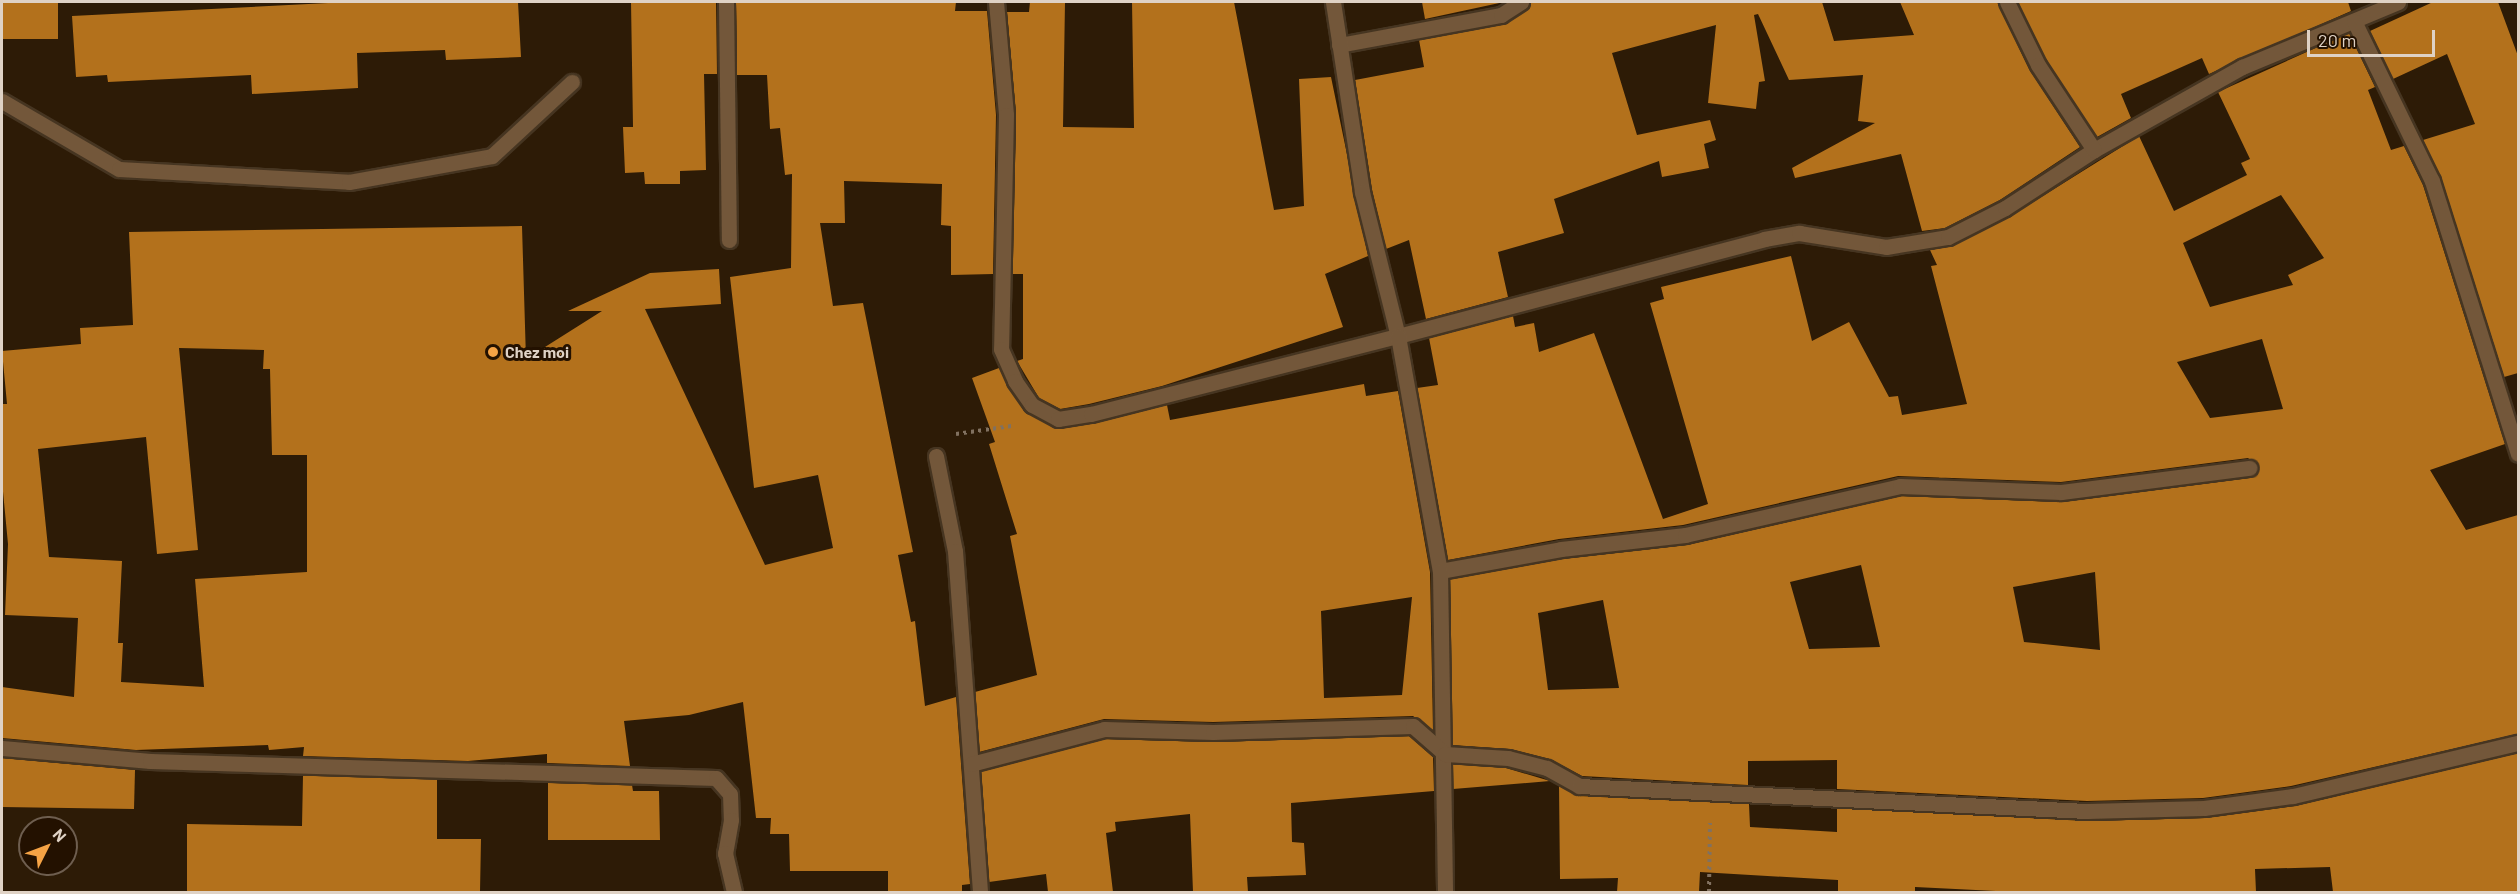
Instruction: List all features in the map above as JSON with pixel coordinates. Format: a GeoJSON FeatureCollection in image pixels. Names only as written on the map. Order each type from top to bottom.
{"type":"FeatureCollection","features":[{"type":"Feature","properties":{"kind":"street"},"geometry":{"type":"LineString","coordinates":[[726,2],[729,240]]}},
{"type":"Feature","properties":{"kind":"street"},"geometry":{"type":"LineString","coordinates":[[996,2],[1006,115],[1001,348],[1015,381],[1032,405],[1058,419],[1091,414],[1398,336],[1764,238],[1800,234],[1886,247],[1924,244],[1948,237],[2005,208],[2094,150],[2242,67],[2398,2]]}},
{"type":"Feature","properties":{"kind":"street"},"geometry":{"type":"LineString","coordinates":[[1333,2],[1362,192],[1398,336],[1440,571],[1445,754],[1445,892]]}},
{"type":"Feature","properties":{"kind":"street"},"geometry":{"type":"LineString","coordinates":[[1339,45],[1501,15],[1521,2]]}},
{"type":"Feature","properties":{"kind":"street"},"geometry":{"type":"LineString","coordinates":[[2007,2],[2038,65],[2094,150]]}},
{"type":"Feature","properties":{"kind":"street"},"geometry":{"type":"LineString","coordinates":[[2354,21],[2432,181],[2518,454]]}},
{"type":"Feature","properties":{"kind":"street"},"geometry":{"type":"LineString","coordinates":[[2,101],[119,169],[349,182],[492,156],[572,82]]}},
{"type":"Feature","properties":{"kind":"street"},"geometry":{"type":"LineString","coordinates":[[936,456],[955,551],[980,892]]}},
{"type":"Feature","properties":{"kind":"street"},"geometry":{"type":"LineString","coordinates":[[1440,571],[1561,549],[1685,535],[1900,486],[2061,492],[2249,468]]}},
{"type":"Feature","properties":{"kind":"street"},"geometry":{"type":"LineString","coordinates":[[971,764],[1104,729],[1213,732],[1413,726],[1445,754],[1508,758],[1547,768],[1579,786],[2087,811],[2204,808],[2293,796],[2518,743]]}},
{"type":"Feature","properties":{"kind":"street"},"geometry":{"type":"LineString","coordinates":[[2,748],[150,761],[716,778],[730,794],[731,820],[725,853],[734,892]]}},
{"type":"Feature","properties":{"kind":"path"},"geometry":{"type":"LineString","coordinates":[[936,456],[952,435],[1058,419]]}},
{"type":"Feature","properties":{"kind":"path"},"geometry":{"type":"LineString","coordinates":[[1709,892],[1710,792]]}},
{"type":"Feature","properties":{"kind":"building"},"geometry":{"type":"Polygon","coordinates":[[[2,2],[58,2],[58,39],[2,39],[2,2]]]}},
{"type":"Feature","properties":{"kind":"building"},"geometry":{"type":"Polygon","coordinates":[[[348,2],[518,2],[521,57],[446,60],[445,50],[357,53],[358,88],[252,94],[251,75],[108,82],[107,75],[76,77],[72,16],[348,2]]]}},
{"type":"Feature","properties":{"kind":"building"},"geometry":{"type":"Polygon","coordinates":[[[631,2],[716,2],[717,74],[704,74],[706,170],[680,171],[680,184],[645,184],[644,172],[625,173],[623,127],[633,127],[631,2]]]}},
{"type":"Feature","properties":{"kind":"building"},"geometry":{"type":"Polygon","coordinates":[[[736,2],[956,2],[955,11],[987,11],[996,115],[993,274],[951,275],[951,226],[941,225],[942,184],[844,181],[845,223],[820,223],[833,306],[863,303],[913,552],[898,555],[911,622],[915,621],[925,706],[956,697],[970,884],[962,885],[962,892],[888,892],[888,871],[790,871],[789,834],[770,834],[771,818],[756,818],[743,702],[689,715],[624,721],[630,766],[547,763],[547,754],[468,761],[303,756],[304,747],[269,750],[268,745],[136,750],[2,738],[2,687],[74,697],[78,618],[5,615],[8,544],[2,481],[2,404],[7,404],[2,351],[81,344],[80,328],[133,325],[129,232],[522,226],[526,359],[602,311],[568,311],[650,273],[719,269],[721,304],[645,309],[765,565],[833,548],[818,475],[754,488],[730,277],[791,268],[792,174],[785,175],[780,128],[770,129],[767,75],[737,75],[736,2]],[[179,348],[198,550],[157,554],[146,437],[38,449],[49,557],[122,561],[118,643],[123,643],[121,682],[204,687],[195,579],[307,572],[307,455],[272,455],[270,369],[263,369],[264,350],[179,348]]]}},
{"type":"Feature","properties":{"kind":"building"},"geometry":{"type":"Polygon","coordinates":[[[1030,2],[1065,2],[1063,127],[1134,128],[1132,2],[1234,2],[1274,210],[1304,206],[1299,79],[1331,77],[1368,256],[1325,274],[1343,327],[1162,386],[1089,404],[1060,409],[1039,398],[1017,361],[1023,359],[1023,274],[1012,274],[1016,115],[1007,12],[1029,12],[1030,2]]]}},
{"type":"Feature","properties":{"kind":"building"},"geometry":{"type":"Polygon","coordinates":[[[1422,2],[1504,2],[1425,19],[1422,2]]]}},
{"type":"Feature","properties":{"kind":"building"},"geometry":{"type":"Polygon","coordinates":[[[1531,2],[1822,2],[1834,41],[1914,35],[1900,2],[1997,2],[2029,69],[2080,147],[2000,200],[1945,228],[1922,231],[1901,154],[1795,178],[1792,168],[1875,123],[1858,121],[1863,75],[1789,80],[1758,14],[1754,15],[1765,81],[1759,82],[1756,109],[1708,103],[1716,25],[1612,53],[1637,135],[1710,120],[1716,140],[1704,144],[1709,168],[1662,177],[1659,161],[1554,199],[1564,233],[1498,252],[1508,297],[1426,319],[1409,240],[1386,249],[1372,190],[1355,80],[1424,67],[1419,40],[1503,24],[1526,10],[1531,2]]]}},
{"type":"Feature","properties":{"kind":"building"},"geometry":{"type":"Polygon","coordinates":[[[2018,2],[2348,2],[2351,11],[2209,74],[2202,58],[2121,94],[2131,118],[2097,137],[2046,60],[2018,2]]]}},
{"type":"Feature","properties":{"kind":"building"},"geometry":{"type":"Polygon","coordinates":[[[2433,2],[2498,2],[2518,56],[2518,373],[2504,377],[2441,178],[2423,140],[2475,124],[2447,54],[2393,79],[2370,31],[2433,2]]]}},
{"type":"Feature","properties":{"kind":"building"},"geometry":{"type":"Polygon","coordinates":[[[2349,33],[2375,87],[2368,90],[2391,150],[2404,146],[2423,185],[2505,444],[2430,470],[2466,530],[2518,515],[2518,734],[2291,786],[2203,798],[2087,801],[1837,789],[1837,760],[1748,761],[1748,785],[1582,776],[1550,759],[1510,749],[1452,745],[1450,579],[1562,559],[1687,545],[1901,496],[2062,502],[2250,478],[2259,467],[2248,458],[2061,482],[1898,476],[1683,525],[1559,539],[1448,560],[1417,388],[1438,385],[1429,338],[1513,316],[1515,327],[1534,323],[1539,352],[1594,333],[1663,519],[1708,504],[1650,303],[1664,299],[1661,287],[1791,256],[1812,341],[1849,322],[1889,397],[1898,396],[1902,415],[1967,404],[1931,266],[1937,265],[1930,250],[1952,246],[2009,217],[2139,136],[2174,211],[2247,175],[2241,163],[2250,159],[2218,92],[2349,33]],[[2281,195],[2183,243],[2210,307],[2293,285],[2288,275],[2324,258],[2281,195]],[[2262,339],[2177,362],[2210,418],[2283,409],[2262,339]],[[1861,565],[1790,582],[1809,649],[1880,647],[1861,565]],[[2095,572],[2013,587],[2024,642],[2100,650],[2095,572]],[[1603,600],[1538,613],[1548,690],[1619,688],[1603,600]]]}},
{"type":"Feature","properties":{"kind":"building"},"geometry":{"type":"Polygon","coordinates":[[[999,368],[1024,411],[1059,429],[1167,405],[1170,420],[1364,384],[1366,396],[1398,391],[1430,572],[1433,730],[1413,716],[1213,722],[1104,719],[979,752],[975,692],[1037,675],[1010,536],[1017,534],[989,444],[995,442],[972,378],[999,368]],[[1412,597],[1321,611],[1324,698],[1402,695],[1412,597]]]}},
{"type":"Feature","properties":{"kind":"building"},"geometry":{"type":"Polygon","coordinates":[[[1409,736],[1433,757],[1434,791],[1291,803],[1292,842],[1304,843],[1306,875],[1247,877],[1248,892],[1193,892],[1190,814],[1115,822],[1116,831],[1106,833],[1113,892],[1048,892],[1046,874],[989,882],[981,771],[1105,739],[1213,742],[1409,736]]]}},
{"type":"Feature","properties":{"kind":"building"},"geometry":{"type":"Polygon","coordinates":[[[2518,753],[2518,892],[2333,892],[2330,867],[2255,869],[2256,892],[2016,892],[1915,887],[1915,891],[1838,892],[1838,880],[1700,872],[1699,892],[1617,892],[1618,878],[1560,879],[1559,786],[1579,796],[1749,804],[1750,827],[1837,832],[1837,808],[2087,821],[2205,818],[2295,806],[2518,753]]]}},
{"type":"Feature","properties":{"kind":"building"},"geometry":{"type":"Polygon","coordinates":[[[2,758],[135,770],[134,809],[2,807],[2,758]]]}},
{"type":"Feature","properties":{"kind":"building"},"geometry":{"type":"Polygon","coordinates":[[[1453,764],[1506,768],[1550,781],[1453,789],[1453,764]]]}},
{"type":"Feature","properties":{"kind":"building"},"geometry":{"type":"Polygon","coordinates":[[[303,775],[437,779],[437,839],[481,839],[480,892],[187,892],[187,824],[302,826],[303,775]]]}},
{"type":"Feature","properties":{"kind":"building"},"geometry":{"type":"Polygon","coordinates":[[[548,783],[632,785],[633,791],[659,791],[660,840],[548,840],[548,783]]]}},
{"type":"Feature","properties":{"kind":"place","name":"Chez moi"},"geometry":{"type":"Point","coordinates":[493,352]}}]}
